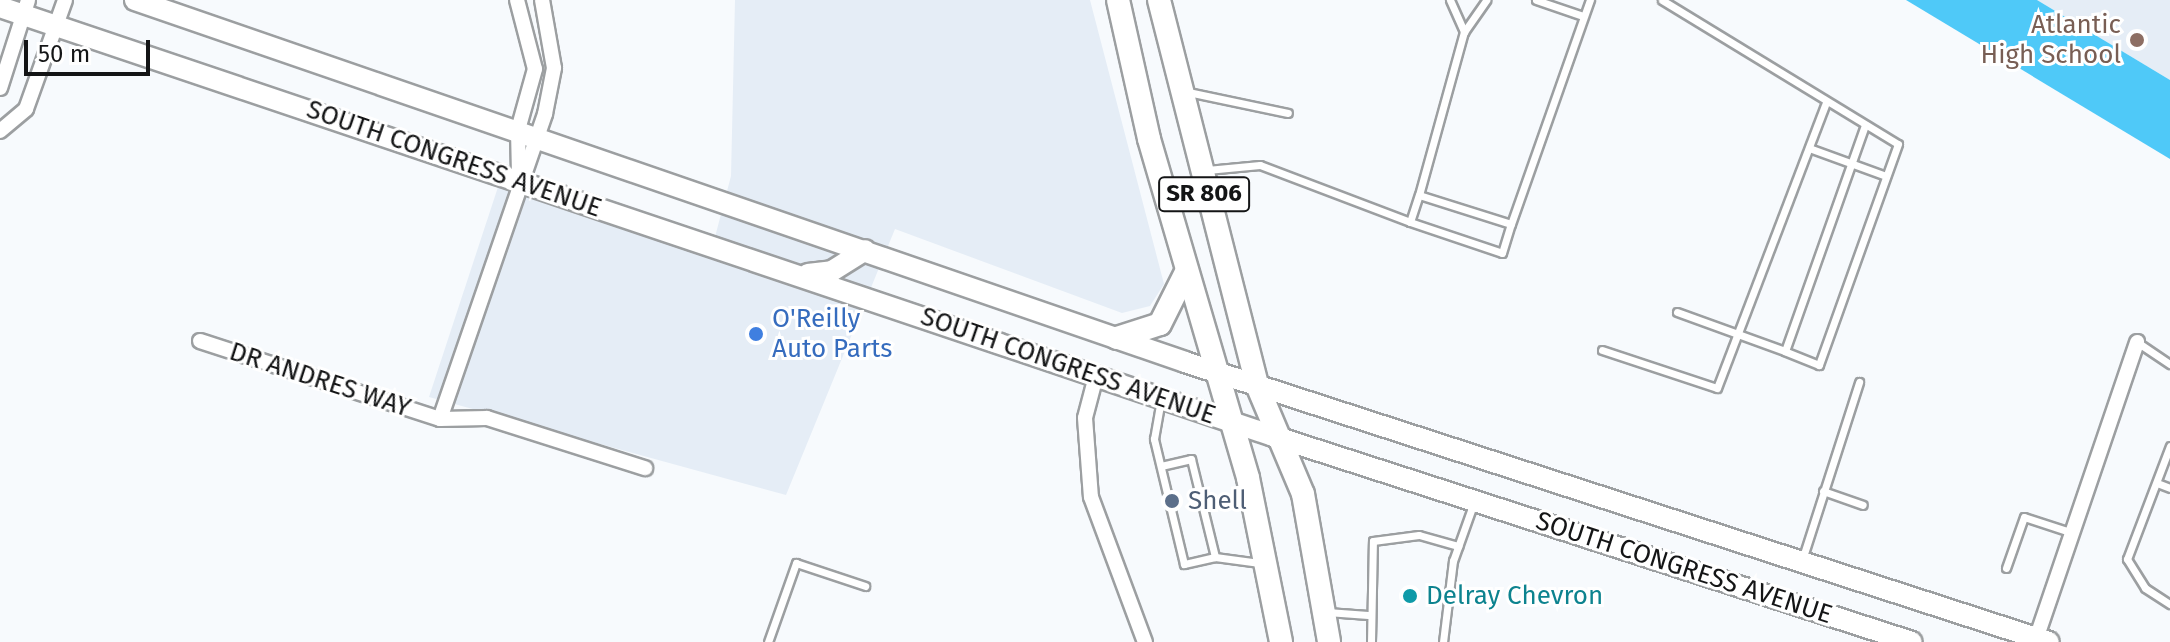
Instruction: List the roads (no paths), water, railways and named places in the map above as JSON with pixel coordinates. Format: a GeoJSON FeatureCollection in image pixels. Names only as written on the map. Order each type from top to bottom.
{"type":"FeatureCollection","features":[{"type":"Feature","properties":{"kind":"main road","name":"SOUTH CONGRESS AVENUE"},"geometry":{"type":"LineString","coordinates":[[135,0],[1214,371],[2040,641]]}},
{"type":"Feature","properties":{"kind":"main road","name":"SR 806"},"geometry":{"type":"LineString","coordinates":[[1118,0],[1267,563],[1281,642]]}},
{"type":"Feature","properties":{"kind":"main road","name":"SR 806"},"geometry":{"type":"LineString","coordinates":[[1159,0],[1197,172],[1257,385],[1273,436],[1303,494],[1329,642]]}},
{"type":"Feature","properties":{"kind":"main road","name":"SOUTH CONGRESS AVENUE"},"geometry":{"type":"LineString","coordinates":[[0,7],[26,8],[59,26],[804,275],[1162,399],[1885,638],[1912,642]]}},
{"type":"Feature","properties":{"kind":"main road"},"geometry":{"type":"LineString","coordinates":[[804,275],[832,271],[865,250]]}},
{"type":"Feature","properties":{"kind":"main road"},"geometry":{"type":"LineString","coordinates":[[1117,338],[1160,324],[1187,270]]}},
{"type":"Feature","properties":{"kind":"street"},"geometry":{"type":"LineString","coordinates":[[0,131],[26,109],[59,26],[65,0]]}},
{"type":"Feature","properties":{"kind":"street"},"geometry":{"type":"LineString","coordinates":[[440,419],[520,181],[535,69],[517,0]]}},
{"type":"Feature","properties":{"kind":"street"},"geometry":{"type":"LineString","coordinates":[[527,133],[554,68],[542,0]]}},
{"type":"Feature","properties":{"kind":"street"},"geometry":{"type":"LineString","coordinates":[[0,88],[26,8]]}},
{"type":"Feature","properties":{"kind":"street","name":"DR ANDRES WAY"},"geometry":{"type":"LineString","coordinates":[[200,341],[440,419],[487,418],[645,468]]}},
{"type":"Feature","properties":{"kind":"street"},"geometry":{"type":"LineString","coordinates":[[2040,641],[2137,342]]}},
{"type":"Feature","properties":{"kind":"street"},"geometry":{"type":"LineString","coordinates":[[1096,376],[1085,418],[1091,497],[1145,642]]}},
{"type":"Feature","properties":{"kind":"lane"},"geometry":{"type":"LineString","coordinates":[[1450,0],[1464,32]]}},
{"type":"Feature","properties":{"kind":"lane"},"geometry":{"type":"LineString","coordinates":[[1410,222],[1464,32],[1486,0]]}},
{"type":"Feature","properties":{"kind":"lane"},"geometry":{"type":"LineString","coordinates":[[1536,0],[1583,16]]}},
{"type":"Feature","properties":{"kind":"lane"},"geometry":{"type":"LineString","coordinates":[[1197,172],[1260,165],[1502,253],[1590,0]]}},
{"type":"Feature","properties":{"kind":"lane"},"geometry":{"type":"LineString","coordinates":[[1662,0],[1898,144],[1819,365],[1677,312]]}},
{"type":"Feature","properties":{"kind":"lane"},"geometry":{"type":"LineString","coordinates":[[1178,90],[1288,113]]}},
{"type":"Feature","properties":{"kind":"lane"},"geometry":{"type":"LineString","coordinates":[[1602,350],[1717,388],[1826,102]]}},
{"type":"Feature","properties":{"kind":"lane"},"geometry":{"type":"LineString","coordinates":[[1785,351],[1865,125]]}},
{"type":"Feature","properties":{"kind":"lane"},"geometry":{"type":"LineString","coordinates":[[1809,148],[1886,176]]}},
{"type":"Feature","properties":{"kind":"lane"},"geometry":{"type":"LineString","coordinates":[[1419,195],[1511,224]]}},
{"type":"Feature","properties":{"kind":"lane"},"geometry":{"type":"LineString","coordinates":[[2137,342],[2170,364]]}},
{"type":"Feature","properties":{"kind":"lane"},"geometry":{"type":"LineString","coordinates":[[1801,562],[1859,382]]}},
{"type":"Feature","properties":{"kind":"lane"},"geometry":{"type":"LineString","coordinates":[[1162,399],[1154,439],[1180,534],[1184,564],[1215,557],[1267,563]]}},
{"type":"Feature","properties":{"kind":"lane"},"geometry":{"type":"LineString","coordinates":[[2170,446],[2127,559],[2145,588],[2170,604]]}},
{"type":"Feature","properties":{"kind":"lane"},"geometry":{"type":"LineString","coordinates":[[1161,466],[1191,459],[1205,528],[1215,557]]}},
{"type":"Feature","properties":{"kind":"lane"},"geometry":{"type":"LineString","coordinates":[[2157,483],[2170,488]]}},
{"type":"Feature","properties":{"kind":"lane"},"geometry":{"type":"LineString","coordinates":[[1823,491],[1863,505]]}},
{"type":"Feature","properties":{"kind":"lane"},"geometry":{"type":"LineString","coordinates":[[1443,642],[1458,546],[1474,500]]}},
{"type":"Feature","properties":{"kind":"lane"},"geometry":{"type":"LineString","coordinates":[[2006,568],[2024,517],[2073,533]]}},
{"type":"Feature","properties":{"kind":"lane"},"geometry":{"type":"LineString","coordinates":[[1371,642],[1368,615],[1373,541],[1419,535],[1458,546]]}},
{"type":"Feature","properties":{"kind":"lane"},"geometry":{"type":"LineString","coordinates":[[768,642],[796,563],[865,586]]}},
{"type":"Feature","properties":{"kind":"lane"},"geometry":{"type":"LineString","coordinates":[[1326,612],[1368,615]]}},
{"type":"Feature","properties":{"kind":"water"},"geometry":{"type":"Polygon","coordinates":[[[1906,0],[2037,0],[2170,80],[2170,159],[1906,0]]]}},
{"type":"Feature","properties":{"kind":"place","name":"Atlantic High School"},"geometry":{"type":"Point","coordinates":[2137,40]}},
{"type":"Feature","properties":{"kind":"place","name":"O'Reilly Auto Parts"},"geometry":{"type":"Point","coordinates":[756,334]}},
{"type":"Feature","properties":{"kind":"place","name":"Shell"},"geometry":{"type":"Point","coordinates":[1172,501]}},
{"type":"Feature","properties":{"kind":"place","name":"Delray Chevron"},"geometry":{"type":"Point","coordinates":[1410,596]}}]}
